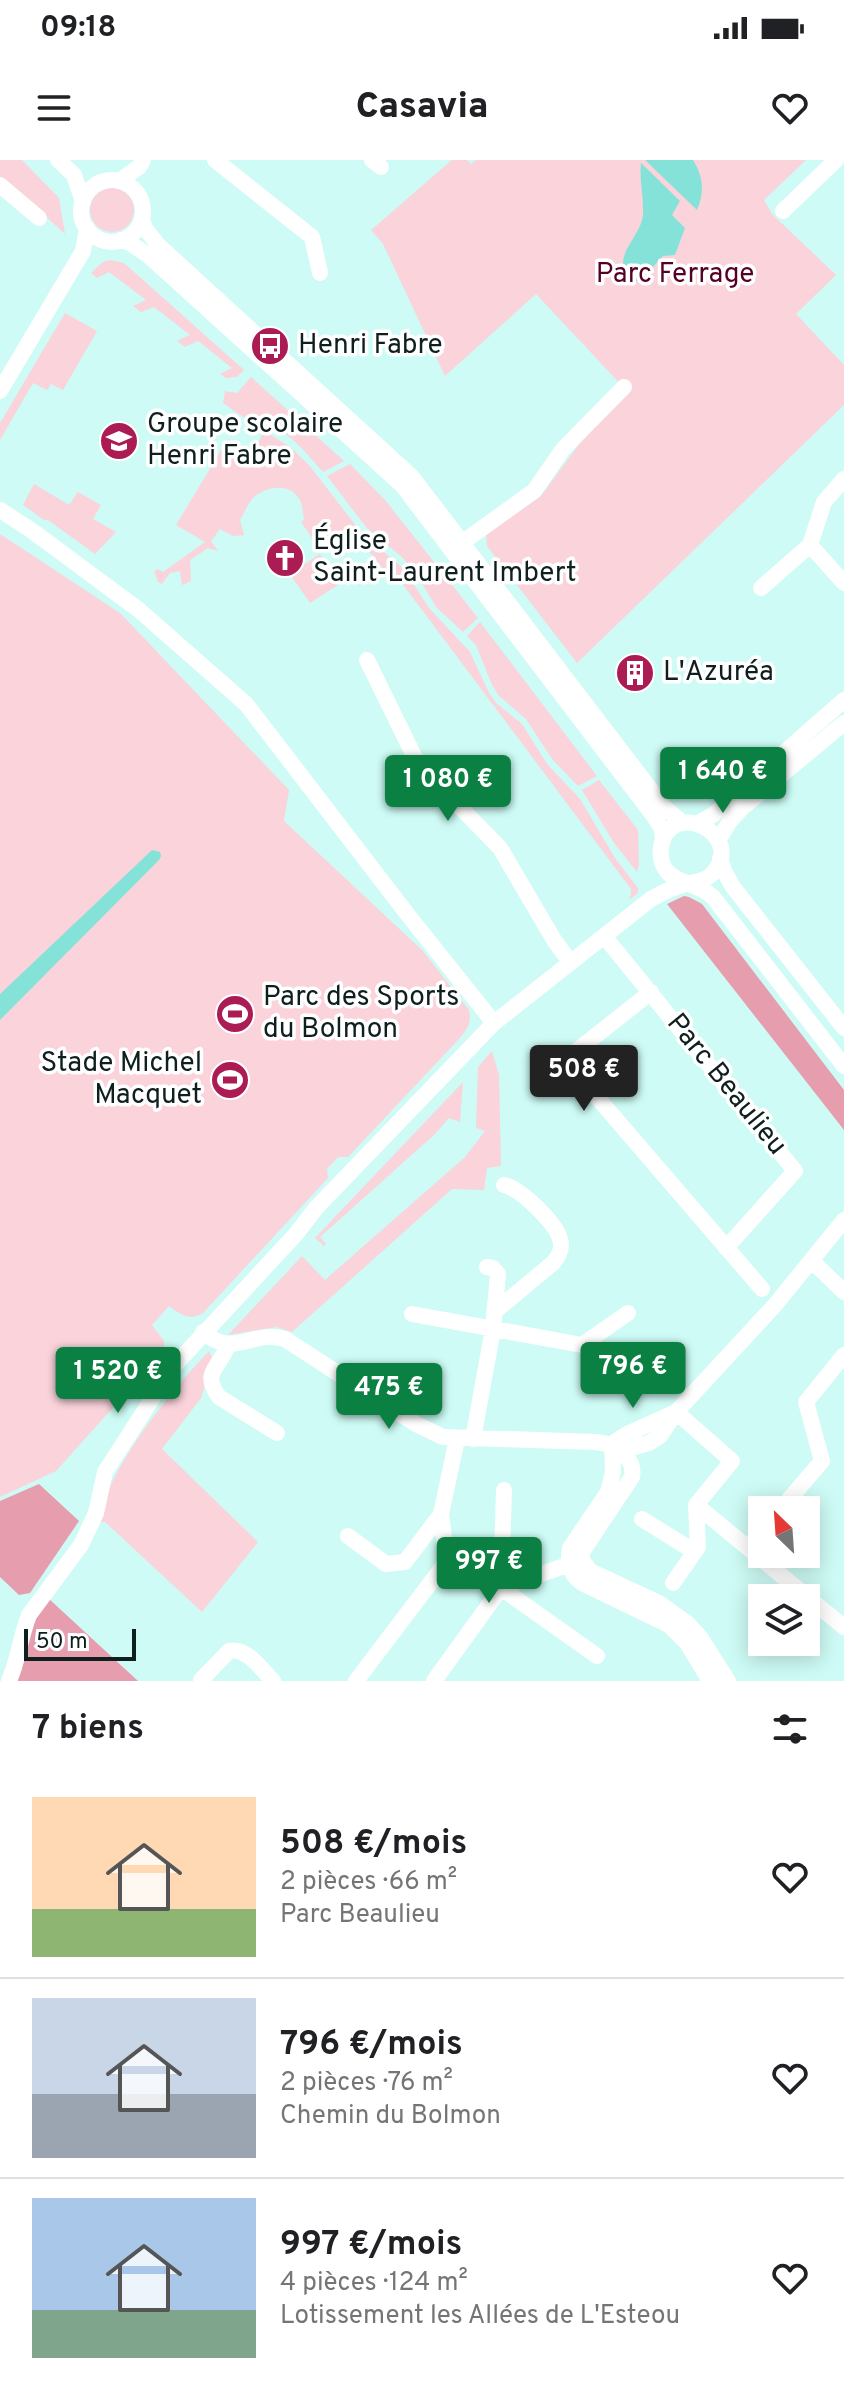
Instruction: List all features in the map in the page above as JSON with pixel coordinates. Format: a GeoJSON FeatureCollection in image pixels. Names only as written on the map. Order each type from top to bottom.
{"type":"FeatureCollection","features":[{"type":"Feature","properties":{"kind":"street"},"geometry":{"type":"LineString","coordinates":[[58,160],[74,175],[87,228],[102,240]]}},
{"type":"Feature","properties":{"kind":"street"},"geometry":{"type":"LineString","coordinates":[[215,160],[312,237],[320,273]]}},
{"type":"Feature","properties":{"kind":"street"},"geometry":{"type":"LineString","coordinates":[[783,211],[836,160]]}},
{"type":"Feature","properties":{"kind":"street"},"geometry":{"type":"LineString","coordinates":[[119,181],[141,163]]}},
{"type":"Feature","properties":{"kind":"street"},"geometry":{"type":"LineString","coordinates":[[135,190],[141,163]]}},
{"type":"Feature","properties":{"kind":"street"},"geometry":{"type":"LineString","coordinates":[[74,175],[101,182],[119,181],[135,190],[141,199],[142,219],[158,245],[412,477],[664,807],[690,823],[707,827],[733,887],[844,1028]]}},
{"type":"Feature","properties":{"kind":"street"},"geometry":{"type":"LineString","coordinates":[[83,202],[87,193],[101,182]]}},
{"type":"Feature","properties":{"kind":"street"},"geometry":{"type":"LineString","coordinates":[[0,185],[39,218]]}},
{"type":"Feature","properties":{"kind":"street"},"geometry":{"type":"LineString","coordinates":[[121,240],[137,228],[142,219]]}},
{"type":"Feature","properties":{"kind":"street"},"geometry":{"type":"LineString","coordinates":[[0,391],[83,251],[87,228]]}},
{"type":"Feature","properties":{"kind":"street"},"geometry":{"type":"LineString","coordinates":[[83,251],[102,240],[121,240],[149,256],[402,485],[653,815],[662,829],[663,840]]}},
{"type":"Feature","properties":{"kind":"street"},"geometry":{"type":"LineString","coordinates":[[463,542],[534,491],[563,449],[624,387]]}},
{"type":"Feature","properties":{"kind":"street"},"geometry":{"type":"LineString","coordinates":[[761,588],[810,545],[824,502],[844,479]]}},
{"type":"Feature","properties":{"kind":"street"},"geometry":{"type":"LineString","coordinates":[[0,510],[139,610],[246,704],[494,1023]]}},
{"type":"Feature","properties":{"kind":"street"},"geometry":{"type":"LineString","coordinates":[[810,545],[844,583]]}},
{"type":"Feature","properties":{"kind":"street"},"geometry":{"type":"LineString","coordinates":[[367,660],[418,764],[500,848],[570,962]]}},
{"type":"Feature","properties":{"kind":"street"},"geometry":{"type":"LineString","coordinates":[[651,899],[660,883],[660,850],[668,833],[713,815],[844,700]]}},
{"type":"Feature","properties":{"kind":"street"},"geometry":{"type":"LineString","coordinates":[[9,1681],[29,1615],[81,1545],[96,1513],[105,1472],[172,1368],[198,1338],[296,1234],[316,1208],[494,1023],[651,899],[713,873],[730,821],[844,723]]}},
{"type":"Feature","properties":{"kind":"street"},"geometry":{"type":"LineString","coordinates":[[661,861],[673,877],[700,887],[713,897],[844,1066]]}},
{"type":"Feature","properties":{"kind":"street","name":"Parc Beaulieu"},"geometry":{"type":"LineString","coordinates":[[604,936],[795,1171],[726,1248]]}},
{"type":"Feature","properties":{"kind":"street","name":"Parc Beaulieu"},"geometry":{"type":"LineString","coordinates":[[651,992],[565,1060],[762,1289]]}},
{"type":"Feature","properties":{"kind":"street"},"geometry":{"type":"LineString","coordinates":[[494,1320],[559,1257],[562,1248],[556,1231],[528,1199],[520,1191],[504,1185]]}},
{"type":"Feature","properties":{"kind":"street"},"geometry":{"type":"LineString","coordinates":[[501,1588],[576,1563],[649,1447],[676,1412],[775,1305],[844,1220]]}},
{"type":"Feature","properties":{"kind":"street"},"geometry":{"type":"LineString","coordinates":[[812,1261],[844,1292]]}},
{"type":"Feature","properties":{"kind":"street"},"geometry":{"type":"LineString","coordinates":[[348,1536],[386,1564],[405,1562],[441,1514],[465,1439],[494,1320],[498,1274],[487,1267]]}},
{"type":"Feature","properties":{"kind":"street"},"geometry":{"type":"LineString","coordinates":[[412,1314],[494,1320],[582,1345],[628,1313]]}},
{"type":"Feature","properties":{"kind":"street"},"geometry":{"type":"LineString","coordinates":[[198,1338],[228,1344],[269,1336],[285,1339],[416,1424],[443,1437],[612,1444],[631,1448],[660,1436]]}},
{"type":"Feature","properties":{"kind":"street"},"geometry":{"type":"LineString","coordinates":[[228,1344],[210,1376],[214,1391],[277,1433]]}},
{"type":"Feature","properties":{"kind":"street"},"geometry":{"type":"LineString","coordinates":[[792,1496],[822,1461],[806,1402],[844,1355]]}},
{"type":"Feature","properties":{"kind":"street"},"geometry":{"type":"LineString","coordinates":[[612,1444],[676,1412]]}},
{"type":"Feature","properties":{"kind":"street"},"geometry":{"type":"LineString","coordinates":[[673,1583],[698,1547],[696,1505],[732,1461],[676,1412]]}},
{"type":"Feature","properties":{"kind":"street"},"geometry":{"type":"LineString","coordinates":[[612,1444],[627,1456],[633,1472]]}},
{"type":"Feature","properties":{"kind":"street"},"geometry":{"type":"LineString","coordinates":[[612,1444],[612,1483],[570,1548],[576,1563],[576,1580],[669,1625],[687,1643],[710,1681]]}},
{"type":"Feature","properties":{"kind":"street"},"geometry":{"type":"LineString","coordinates":[[434,1681],[501,1588],[504,1490]]}},
{"type":"Feature","properties":{"kind":"street"},"geometry":{"type":"LineString","coordinates":[[696,1505],[748,1548]]}},
{"type":"Feature","properties":{"kind":"street"},"geometry":{"type":"LineString","coordinates":[[356,1681],[447,1561],[441,1514]]}},
{"type":"Feature","properties":{"kind":"street"},"geometry":{"type":"LineString","coordinates":[[642,1519],[695,1552]]}},
{"type":"Feature","properties":{"kind":"street"},"geometry":{"type":"LineString","coordinates":[[576,1563],[659,1603],[687,1623],[700,1637],[728,1681]]}},
{"type":"Feature","properties":{"kind":"street"},"geometry":{"type":"LineString","coordinates":[[772,1568],[844,1627]]}},
{"type":"Feature","properties":{"kind":"street"},"geometry":{"type":"LineString","coordinates":[[501,1588],[597,1656]]}},
{"type":"Feature","properties":{"kind":"street"},"geometry":{"type":"LineString","coordinates":[[201,1680],[229,1651],[235,1649],[245,1653],[273,1681]]}},
{"type":"Feature","properties":{"kind":"green space"},"geometry":{"type":"Polygon","coordinates":[[[0,160],[22,160],[59,198],[65,234],[7,181],[0,179],[0,160]]]}},
{"type":"Feature","properties":{"kind":"green space","name":"Parc Ferrage"},"geometry":{"type":"Polygon","coordinates":[[[452,160],[467,160],[471,164],[476,160],[806,160],[764,200],[772,214],[836,275],[796,314],[844,365],[844,405],[577,663],[487,546],[486,534],[541,496],[583,439],[628,392],[536,294],[445,376],[383,244],[371,230],[452,160]]]}},
{"type":"Feature","properties":{"kind":"green space"},"geometry":{"type":"Polygon","coordinates":[[[112,188],[128,194],[134,210],[128,226],[112,232],[96,226],[90,210],[96,194],[112,188]]]}},
{"type":"Feature","properties":{"kind":"green space"},"geometry":{"type":"Polygon","coordinates":[[[110,260],[124,263],[244,370],[237,377],[226,378],[220,374],[232,368],[198,341],[185,347],[177,341],[190,335],[154,307],[141,312],[133,306],[146,300],[109,272],[97,278],[91,273],[110,260]]]}},
{"type":"Feature","properties":{"kind":"green space"},"geometry":{"type":"Polygon","coordinates":[[[65,313],[97,331],[63,390],[51,384],[47,390],[33,383],[0,440],[0,423],[65,313]]]}},
{"type":"Feature","properties":{"kind":"green space"},"geometry":{"type":"Polygon","coordinates":[[[251,377],[344,461],[323,472],[281,430],[262,421],[247,419],[223,403],[225,391],[237,393],[251,377]]]}},
{"type":"Feature","properties":{"kind":"green space"},"geometry":{"type":"Polygon","coordinates":[[[264,431],[290,447],[309,465],[367,538],[403,568],[429,608],[470,652],[496,703],[522,724],[547,764],[580,799],[615,858],[638,888],[638,893],[629,900],[631,889],[401,582],[397,585],[352,531],[329,546],[319,533],[312,538],[301,522],[304,519],[300,500],[290,490],[271,489],[253,498],[240,520],[244,535],[233,536],[220,529],[211,541],[218,551],[208,548],[190,560],[191,581],[182,585],[180,571],[170,573],[162,584],[158,582],[154,571],[158,569],[163,572],[205,542],[176,525],[228,439],[257,455],[259,452],[256,448],[264,431]]]}},
{"type":"Feature","properties":{"kind":"green space"},"geometry":{"type":"Polygon","coordinates":[[[350,464],[386,501],[478,618],[463,632],[436,607],[403,558],[366,527],[327,476],[350,464]]]}},
{"type":"Feature","properties":{"kind":"green space"},"geometry":{"type":"Polygon","coordinates":[[[34,484],[69,505],[78,492],[101,505],[93,519],[116,532],[95,554],[23,505],[34,484]]]}},
{"type":"Feature","properties":{"kind":"green space","name":"Parc des Sports du Bolmon"},"geometry":{"type":"Polygon","coordinates":[[[0,534],[120,613],[289,790],[284,821],[423,951],[469,1010],[470,1019],[458,1040],[348,1157],[338,1157],[327,1169],[328,1178],[203,1313],[186,1316],[169,1306],[152,1325],[164,1341],[163,1352],[56,1471],[0,1497],[0,534]]]}},
{"type":"Feature","properties":{"kind":"green space"},"geometry":{"type":"Polygon","coordinates":[[[320,554],[341,583],[310,603],[290,574],[320,554]]]}},
{"type":"Feature","properties":{"kind":"green space"},"geometry":{"type":"Polygon","coordinates":[[[480,622],[597,776],[578,786],[552,759],[526,719],[499,696],[476,645],[467,636],[480,622]]]}},
{"type":"Feature","properties":{"kind":"green space"},"geometry":{"type":"Polygon","coordinates":[[[599,780],[638,830],[637,872],[614,843],[582,790],[599,780]]]}},
{"type":"Feature","properties":{"kind":"green space"},"geometry":{"type":"Polygon","coordinates":[[[492,1051],[499,1075],[501,1166],[487,1168],[484,1190],[452,1189],[292,1332],[276,1327],[228,1335],[302,1256],[325,1280],[465,1157],[485,1131],[476,1128],[478,1067],[492,1051]]]}},
{"type":"Feature","properties":{"kind":"green space"},"geometry":{"type":"Polygon","coordinates":[[[463,1082],[460,1122],[449,1118],[320,1237],[326,1244],[324,1246],[315,1238],[463,1082]]]}},
{"type":"Feature","properties":{"kind":"green space"},"geometry":{"type":"Polygon","coordinates":[[[209,1351],[213,1360],[201,1398],[162,1449],[258,1542],[202,1612],[105,1522],[98,1522],[104,1501],[127,1455],[160,1408],[209,1351]]]}},
{"type":"Feature","properties":{"kind":"shaded area"},"geometry":{"type":"Polygon","coordinates":[[[684,896],[702,904],[844,1090],[844,1130],[667,904],[684,896]]]}},
{"type":"Feature","properties":{"kind":"shaded area"},"geometry":{"type":"Polygon","coordinates":[[[39,1484],[79,1521],[30,1593],[19,1595],[0,1577],[0,1501],[39,1484]]]}},
{"type":"Feature","properties":{"kind":"shaded area"},"geometry":{"type":"Polygon","coordinates":[[[48,1598],[138,1681],[17,1681],[22,1669],[28,1629],[48,1598]]]}},
{"type":"Feature","properties":{"kind":"water"},"geometry":{"type":"Polygon","coordinates":[[[645,160],[693,160],[702,184],[697,210],[645,160]]]}},
{"type":"Feature","properties":{"kind":"water"},"geometry":{"type":"Polygon","coordinates":[[[641,163],[680,201],[672,215],[685,228],[675,255],[663,256],[639,282],[628,275],[623,259],[643,215],[641,163]]]}},
{"type":"Feature","properties":{"kind":"water"},"geometry":{"type":"Polygon","coordinates":[[[152,850],[160,852],[159,860],[0,1020],[0,994],[152,850]]]}},
{"type":"Feature","properties":{"kind":"place","name":"Henri Fabre"},"geometry":{"type":"Point","coordinates":[270,346]}},
{"type":"Feature","properties":{"kind":"place","name":"Groupe scolaire Henri Fabre"},"geometry":{"type":"Point","coordinates":[119,441]}},
{"type":"Feature","properties":{"kind":"place","name":"Église Saint-Laurent Imbert"},"geometry":{"type":"Point","coordinates":[285,558]}},
{"type":"Feature","properties":{"kind":"place","name":"L'Azuréa"},"geometry":{"type":"Point","coordinates":[635,673]}},
{"type":"Feature","properties":{"kind":"place","name":"Parc des Sports du Bolmon"},"geometry":{"type":"Point","coordinates":[235,1014]}},
{"type":"Feature","properties":{"kind":"place","name":"Stade Michel Macquet"},"geometry":{"type":"Point","coordinates":[230,1080]}}]}
